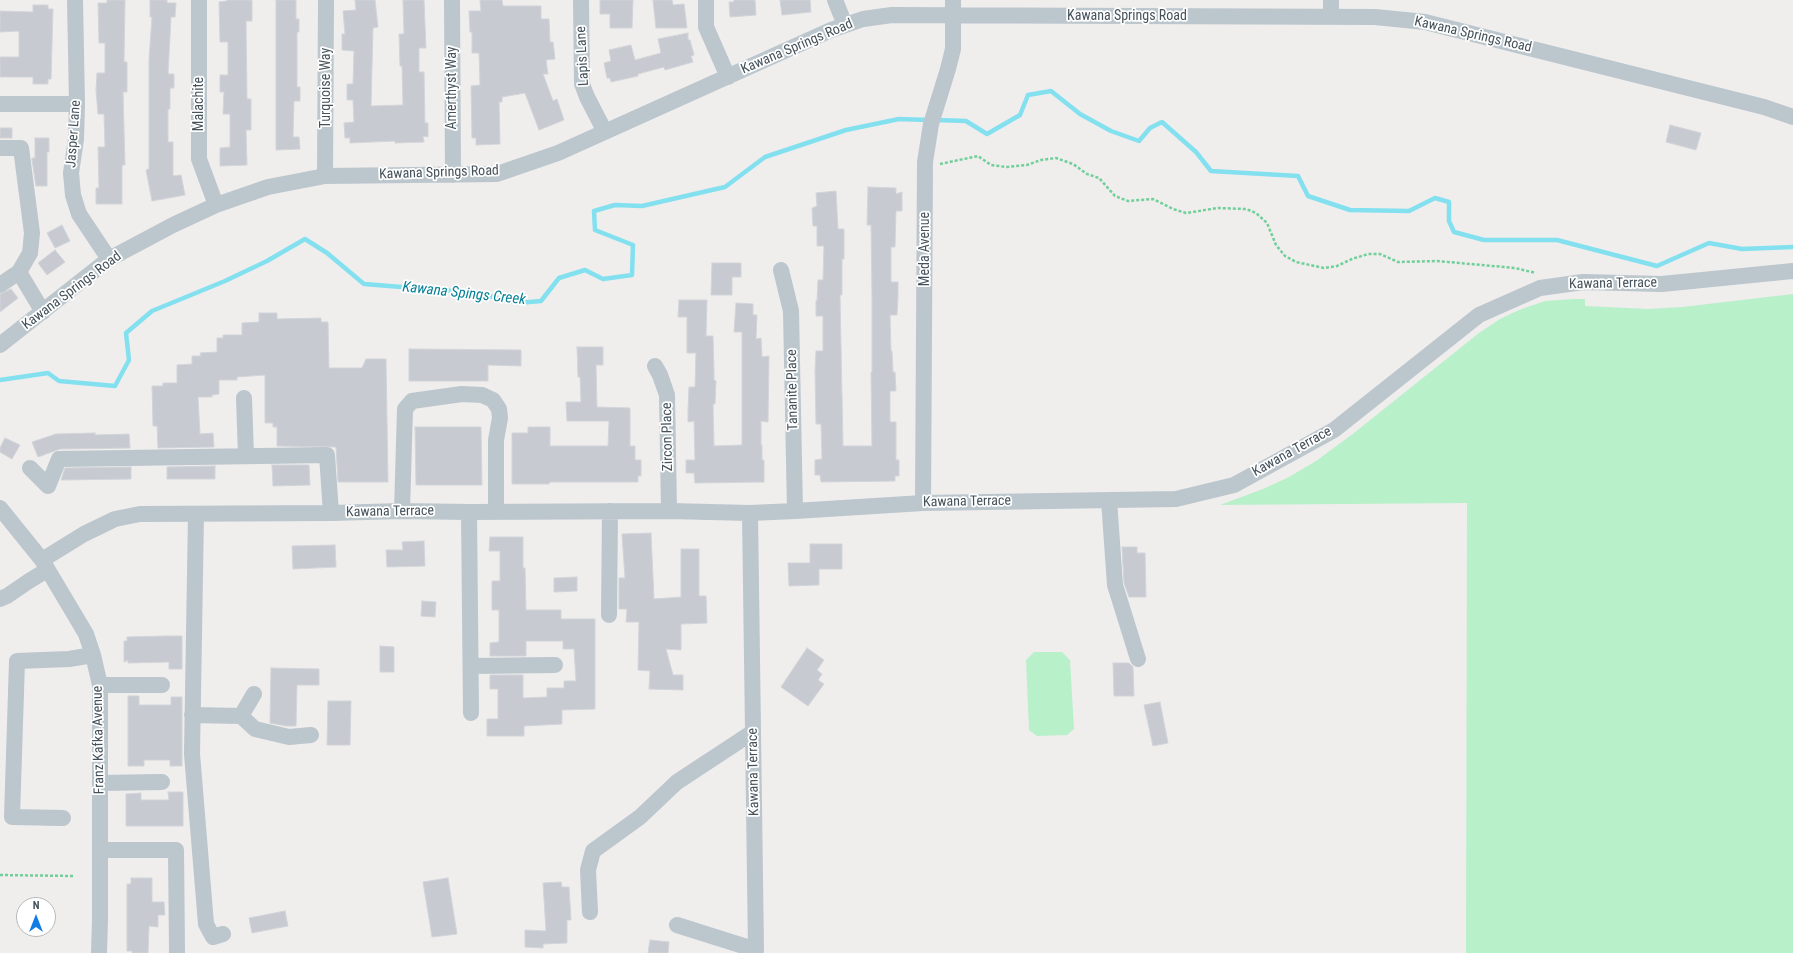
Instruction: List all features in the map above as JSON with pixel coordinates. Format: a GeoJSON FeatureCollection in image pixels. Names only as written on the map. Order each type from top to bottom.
{"type":"FeatureCollection","features":[{"type":"Feature","properties":{"kind":"street","name":"Jasper Lane"},"geometry":{"type":"LineString","coordinates":[[75,0],[77,104],[76,139],[71,173],[73,195],[79,214],[109,259]]}},
{"type":"Feature","properties":{"kind":"street","name":"Malachite"},"geometry":{"type":"LineString","coordinates":[[199,0],[199,159],[216,205]]}},
{"type":"Feature","properties":{"kind":"street","name":"Turquoise Way"},"geometry":{"type":"LineString","coordinates":[[325,176],[326,0]]}},
{"type":"Feature","properties":{"kind":"street","name":"Amerthyst Way"},"geometry":{"type":"LineString","coordinates":[[452,0],[453,175]]}},
{"type":"Feature","properties":{"kind":"street","name":"Lapis Lane"},"geometry":{"type":"LineString","coordinates":[[581,0],[582,84],[605,132]]}},
{"type":"Feature","properties":{"kind":"street"},"geometry":{"type":"LineString","coordinates":[[706,0],[706,27],[728,77]]}},
{"type":"Feature","properties":{"kind":"street"},"geometry":{"type":"LineString","coordinates":[[835,0],[845,25]]}},
{"type":"Feature","properties":{"kind":"street"},"geometry":{"type":"LineString","coordinates":[[1331,0],[1331,17]]}},
{"type":"Feature","properties":{"kind":"street","name":"Kawana Springs Road"},"geometry":{"type":"LineString","coordinates":[[3,343],[109,259],[173,225],[216,205],[268,187],[325,176],[497,174],[558,153],[845,25],[863,19],[953,7],[1375,17],[1425,22],[1764,107],[1793,116]]}},
{"type":"Feature","properties":{"kind":"street","name":"Meda Avenue"},"geometry":{"type":"LineString","coordinates":[[923,503],[925,162],[931,124],[953,49],[953,7]]}},
{"type":"Feature","properties":{"kind":"street"},"geometry":{"type":"LineString","coordinates":[[0,104],[77,104]]}},
{"type":"Feature","properties":{"kind":"street"},"geometry":{"type":"LineString","coordinates":[[0,148],[22,148],[32,233],[30,254],[18,272],[0,285]]}},
{"type":"Feature","properties":{"kind":"street","name":"Tananite Place"},"geometry":{"type":"LineString","coordinates":[[781,270],[791,311],[795,511]]}},
{"type":"Feature","properties":{"kind":"street","name":"Kawana Terrace"},"geometry":{"type":"LineString","coordinates":[[0,599],[8,596],[29,581],[45,565],[84,534],[115,519],[140,514],[402,511],[669,511],[750,513],[923,503],[1176,499],[1234,485],[1334,430],[1479,315],[1540,288],[1584,282],[1662,284],[1793,271]]}},
{"type":"Feature","properties":{"kind":"street"},"geometry":{"type":"LineString","coordinates":[[18,272],[42,312]]}},
{"type":"Feature","properties":{"kind":"street","name":"Zircon Place"},"geometry":{"type":"LineString","coordinates":[[655,366],[667,395],[669,511]]}},
{"type":"Feature","properties":{"kind":"street"},"geometry":{"type":"LineString","coordinates":[[402,511],[405,409],[412,401],[462,394],[482,395],[493,400],[499,408],[500,418],[496,440],[496,512]]}},
{"type":"Feature","properties":{"kind":"street"},"geometry":{"type":"LineString","coordinates":[[244,398],[246,456]]}},
{"type":"Feature","properties":{"kind":"street"},"geometry":{"type":"LineString","coordinates":[[30,468],[48,486],[59,459],[328,455],[331,513]]}},
{"type":"Feature","properties":{"kind":"street"},"geometry":{"type":"LineString","coordinates":[[1109,500],[1114,585],[1138,659]]}},
{"type":"Feature","properties":{"kind":"street","name":"Franz Kafka Avenue"},"geometry":{"type":"LineString","coordinates":[[0,508],[45,565],[86,634],[93,655],[100,686],[99,953]]}},
{"type":"Feature","properties":{"kind":"street"},"geometry":{"type":"LineString","coordinates":[[608,615],[610,511]]}},
{"type":"Feature","properties":{"kind":"street"},"geometry":{"type":"LineString","coordinates":[[469,512],[471,713]]}},
{"type":"Feature","properties":{"kind":"street","name":"Kawana Terrace"},"geometry":{"type":"LineString","coordinates":[[677,925],[756,950],[750,513]]}},
{"type":"Feature","properties":{"kind":"street"},"geometry":{"type":"LineString","coordinates":[[196,514],[192,754],[206,924],[213,937],[223,934]]}},
{"type":"Feature","properties":{"kind":"street"},"geometry":{"type":"LineString","coordinates":[[63,818],[6,817],[17,661],[70,659],[93,655]]}},
{"type":"Feature","properties":{"kind":"street"},"geometry":{"type":"LineString","coordinates":[[471,666],[555,665]]}},
{"type":"Feature","properties":{"kind":"street"},"geometry":{"type":"LineString","coordinates":[[100,686],[162,685]]}},
{"type":"Feature","properties":{"kind":"street"},"geometry":{"type":"LineString","coordinates":[[242,716],[254,694]]}},
{"type":"Feature","properties":{"kind":"street"},"geometry":{"type":"LineString","coordinates":[[192,716],[242,716],[255,729],[289,737],[311,735]]}},
{"type":"Feature","properties":{"kind":"street"},"geometry":{"type":"LineString","coordinates":[[590,912],[588,870],[593,851],[640,817],[677,782],[753,732]]}},
{"type":"Feature","properties":{"kind":"street"},"geometry":{"type":"LineString","coordinates":[[100,782],[162,782]]}},
{"type":"Feature","properties":{"kind":"street"},"geometry":{"type":"LineString","coordinates":[[100,850],[176,850],[177,952]]}},
{"type":"Feature","properties":{"kind":"path"},"geometry":{"type":"LineString","coordinates":[[925,162],[940,164],[978,156],[991,165],[1006,167],[1027,165],[1041,160],[1056,158],[1073,164],[1087,174],[1099,178],[1115,196],[1128,201],[1153,199],[1173,209],[1186,213],[1218,208],[1246,209],[1256,213],[1267,223],[1276,246],[1285,256],[1296,262],[1324,268],[1337,266],[1368,254],[1380,254],[1398,262],[1437,261],[1515,268],[1538,273]]}},
{"type":"Feature","properties":{"kind":"path"},"geometry":{"type":"LineString","coordinates":[[0,875],[74,876]]}},
{"type":"Feature","properties":{"kind":"green space"},"geometry":{"type":"Polygon","coordinates":[[[1793,294],[1793,953],[1466,953],[1467,503],[1220,505],[1263,489],[1289,477],[1316,461],[1354,433],[1479,333],[1500,319],[1519,310],[1545,301],[1573,299],[1585,299],[1585,306],[1648,309],[1682,307],[1793,294]]]}},
{"type":"Feature","properties":{"kind":"green space"},"geometry":{"type":"Polygon","coordinates":[[[1034,652],[1062,652],[1070,660],[1074,729],[1067,735],[1037,736],[1029,730],[1026,660],[1034,652]]]}},
{"type":"Feature","properties":{"kind":"building"},"geometry":{"type":"Polygon","coordinates":[[[107,0],[125,0],[124,62],[127,62],[127,92],[123,92],[125,165],[122,165],[122,204],[96,204],[96,188],[99,188],[98,147],[105,147],[104,114],[98,114],[96,90],[97,73],[105,73],[105,43],[99,43],[98,3],[107,3],[107,0]]]}},
{"type":"Feature","properties":{"kind":"building"},"geometry":{"type":"Polygon","coordinates":[[[150,0],[167,0],[167,3],[176,3],[175,17],[171,17],[168,74],[174,74],[174,88],[170,88],[170,109],[168,109],[168,142],[173,142],[173,176],[181,175],[185,195],[152,201],[146,170],[149,169],[149,59],[152,17],[150,17],[150,0]]]}},
{"type":"Feature","properties":{"kind":"building"},"geometry":{"type":"Polygon","coordinates":[[[227,0],[252,0],[252,21],[246,21],[247,99],[251,99],[251,130],[246,130],[247,165],[220,166],[220,148],[230,147],[230,114],[223,114],[224,92],[220,92],[220,75],[228,75],[228,42],[220,42],[219,2],[227,0]]]}},
{"type":"Feature","properties":{"kind":"building"},"geometry":{"type":"Polygon","coordinates":[[[276,0],[296,0],[296,19],[299,19],[299,32],[297,32],[297,87],[300,87],[300,101],[294,101],[293,137],[299,137],[300,149],[276,150],[276,0]]]}},
{"type":"Feature","properties":{"kind":"building"},"geometry":{"type":"Polygon","coordinates":[[[355,0],[375,0],[378,27],[373,28],[371,106],[403,105],[399,34],[404,34],[403,0],[424,0],[426,48],[419,48],[419,72],[424,72],[425,123],[428,123],[428,137],[423,136],[424,142],[395,143],[395,141],[350,143],[350,138],[345,138],[344,123],[354,122],[353,100],[347,100],[347,84],[353,84],[354,51],[342,50],[342,34],[345,34],[343,11],[356,10],[355,0]]]}},
{"type":"Feature","properties":{"kind":"building"},"geometry":{"type":"Polygon","coordinates":[[[480,0],[502,0],[503,6],[541,6],[541,19],[549,19],[550,42],[553,42],[555,59],[546,60],[548,74],[543,74],[553,101],[557,99],[564,120],[539,130],[525,93],[502,97],[502,102],[499,102],[500,144],[476,145],[476,138],[472,138],[471,86],[480,85],[479,53],[472,53],[472,32],[470,32],[469,11],[481,11],[480,0]]]}},
{"type":"Feature","properties":{"kind":"building"},"geometry":{"type":"Polygon","coordinates":[[[600,0],[633,0],[632,28],[610,28],[610,14],[600,14],[600,0]]]}},
{"type":"Feature","properties":{"kind":"building"},"geometry":{"type":"Polygon","coordinates":[[[653,0],[672,0],[673,5],[684,4],[687,28],[656,28],[653,0]]]}},
{"type":"Feature","properties":{"kind":"building"},"geometry":{"type":"Polygon","coordinates":[[[734,0],[755,0],[756,15],[730,17],[729,2],[734,2],[734,0]]]}},
{"type":"Feature","properties":{"kind":"building"},"geometry":{"type":"Polygon","coordinates":[[[780,0],[810,0],[811,12],[782,15],[780,0]]]}},
{"type":"Feature","properties":{"kind":"building"},"geometry":{"type":"Polygon","coordinates":[[[33,5],[48,5],[48,9],[53,9],[51,79],[48,79],[48,84],[33,84],[33,77],[0,77],[0,57],[19,57],[19,31],[0,32],[0,11],[33,12],[33,5]]]}},
{"type":"Feature","properties":{"kind":"building"},"geometry":{"type":"Polygon","coordinates":[[[688,33],[688,40],[690,40],[694,55],[691,56],[693,62],[665,70],[664,67],[638,74],[638,76],[611,82],[610,78],[607,78],[604,63],[611,61],[609,50],[631,45],[635,60],[661,53],[658,39],[688,33]]]}},
{"type":"Feature","properties":{"kind":"building"},"geometry":{"type":"Polygon","coordinates":[[[1670,125],[1701,133],[1696,150],[1666,142],[1670,125]]]}},
{"type":"Feature","properties":{"kind":"building"},"geometry":{"type":"Polygon","coordinates":[[[0,128],[12,128],[12,138],[0,138],[0,128]]]}},
{"type":"Feature","properties":{"kind":"building"},"geometry":{"type":"Polygon","coordinates":[[[35,138],[49,138],[49,152],[47,152],[47,186],[36,186],[32,160],[32,158],[35,158],[35,138]]]}},
{"type":"Feature","properties":{"kind":"building"},"geometry":{"type":"Polygon","coordinates":[[[868,187],[896,188],[896,194],[902,192],[902,211],[896,211],[895,247],[891,247],[891,282],[898,282],[897,315],[890,315],[891,351],[893,372],[895,372],[896,391],[890,391],[890,422],[896,422],[896,460],[899,460],[899,476],[895,476],[895,481],[821,482],[820,475],[815,475],[815,460],[822,459],[821,424],[816,424],[815,372],[816,351],[823,351],[823,316],[816,316],[816,301],[818,280],[823,280],[824,246],[817,246],[817,226],[813,226],[812,208],[817,206],[816,193],[836,191],[838,229],[844,229],[842,295],[840,295],[843,446],[872,446],[871,225],[867,225],[868,187]]]}},
{"type":"Feature","properties":{"kind":"building"},"geometry":{"type":"Polygon","coordinates":[[[62,225],[70,241],[55,248],[47,233],[62,225]]]}},
{"type":"Feature","properties":{"kind":"building"},"geometry":{"type":"Polygon","coordinates":[[[55,250],[65,262],[47,275],[38,263],[55,250]]]}},
{"type":"Feature","properties":{"kind":"building"},"geometry":{"type":"Polygon","coordinates":[[[712,263],[741,263],[741,277],[732,277],[732,295],[711,295],[712,263]]]}},
{"type":"Feature","properties":{"kind":"building"},"geometry":{"type":"Polygon","coordinates":[[[11,289],[18,298],[0,312],[0,294],[11,289]]]}},
{"type":"Feature","properties":{"kind":"building"},"geometry":{"type":"Polygon","coordinates":[[[679,300],[707,300],[706,336],[713,336],[714,380],[716,381],[715,404],[713,404],[714,446],[742,445],[742,332],[734,332],[736,303],[753,304],[753,315],[757,315],[756,339],[761,338],[762,357],[769,356],[768,422],[761,421],[764,482],[695,483],[694,473],[686,473],[686,460],[695,460],[694,421],[688,422],[688,409],[689,387],[695,387],[696,353],[687,353],[687,317],[678,317],[679,300]]]}},
{"type":"Feature","properties":{"kind":"building"},"geometry":{"type":"Polygon","coordinates":[[[259,313],[277,313],[277,319],[321,318],[321,322],[328,322],[329,368],[362,368],[366,359],[386,359],[388,482],[338,482],[336,447],[277,446],[277,427],[273,427],[273,423],[265,423],[265,375],[237,377],[237,380],[219,380],[219,394],[212,395],[212,397],[198,397],[200,434],[213,433],[214,447],[158,448],[157,426],[153,426],[152,386],[163,386],[163,383],[177,383],[177,365],[192,364],[192,356],[201,356],[200,353],[217,352],[217,338],[223,338],[223,335],[242,335],[242,323],[259,322],[259,313]]]}},
{"type":"Feature","properties":{"kind":"building"},"geometry":{"type":"Polygon","coordinates":[[[577,347],[603,347],[603,365],[596,365],[597,407],[630,408],[630,446],[635,446],[635,460],[641,460],[641,476],[638,476],[638,482],[550,482],[549,484],[512,484],[512,433],[528,433],[528,427],[550,427],[550,446],[608,446],[609,421],[567,421],[566,402],[581,402],[577,347]]]}},
{"type":"Feature","properties":{"kind":"building"},"geometry":{"type":"Polygon","coordinates":[[[409,349],[521,350],[521,366],[488,365],[488,381],[409,381],[409,349]]]}},
{"type":"Feature","properties":{"kind":"building"},"geometry":{"type":"Polygon","coordinates":[[[415,427],[481,427],[482,485],[416,485],[415,427]]]}},
{"type":"Feature","properties":{"kind":"building"},"geometry":{"type":"Polygon","coordinates":[[[95,433],[95,435],[129,434],[130,448],[60,449],[38,457],[32,442],[56,434],[95,433]]]}},
{"type":"Feature","properties":{"kind":"building"},"geometry":{"type":"Polygon","coordinates":[[[5,438],[20,445],[12,459],[0,452],[0,448],[5,438]]]}},
{"type":"Feature","properties":{"kind":"building"},"geometry":{"type":"Polygon","coordinates":[[[272,465],[309,465],[310,485],[273,486],[272,465]]]}},
{"type":"Feature","properties":{"kind":"building"},"geometry":{"type":"Polygon","coordinates":[[[215,466],[215,479],[167,479],[167,467],[215,466]]]}},
{"type":"Feature","properties":{"kind":"building"},"geometry":{"type":"Polygon","coordinates":[[[131,467],[131,479],[61,480],[65,468],[131,467]]]}},
{"type":"Feature","properties":{"kind":"building"},"geometry":{"type":"Polygon","coordinates":[[[651,533],[654,599],[681,597],[681,549],[699,549],[699,596],[706,596],[707,623],[681,624],[681,650],[666,649],[673,675],[683,675],[683,690],[649,689],[650,671],[638,670],[639,622],[626,622],[627,609],[619,609],[619,578],[625,578],[622,534],[651,533]]]}},
{"type":"Feature","properties":{"kind":"building"},"geometry":{"type":"Polygon","coordinates":[[[490,537],[523,537],[523,568],[525,568],[526,610],[561,610],[561,619],[595,619],[595,709],[562,710],[562,724],[524,726],[524,736],[487,736],[487,719],[498,719],[498,689],[490,689],[490,675],[523,675],[523,698],[547,697],[547,688],[564,688],[564,681],[576,681],[574,649],[563,649],[563,641],[526,641],[526,656],[490,656],[490,643],[499,642],[499,610],[492,610],[492,581],[500,581],[500,551],[489,551],[490,537]]]}},
{"type":"Feature","properties":{"kind":"building"},"geometry":{"type":"Polygon","coordinates":[[[424,541],[425,566],[387,567],[386,550],[403,550],[402,542],[424,541]]]}},
{"type":"Feature","properties":{"kind":"building"},"geometry":{"type":"Polygon","coordinates":[[[810,544],[842,544],[842,569],[819,569],[819,585],[789,586],[788,563],[810,563],[810,544]]]}},
{"type":"Feature","properties":{"kind":"building"},"geometry":{"type":"Polygon","coordinates":[[[335,545],[336,567],[293,569],[292,546],[335,545]]]}},
{"type":"Feature","properties":{"kind":"building"},"geometry":{"type":"Polygon","coordinates":[[[1122,547],[1137,547],[1137,553],[1145,553],[1146,597],[1129,597],[1124,583],[1122,547]]]}},
{"type":"Feature","properties":{"kind":"building"},"geometry":{"type":"Polygon","coordinates":[[[577,577],[577,591],[554,592],[554,578],[577,577]]]}},
{"type":"Feature","properties":{"kind":"building"},"geometry":{"type":"Polygon","coordinates":[[[422,601],[436,602],[435,617],[421,616],[422,601]]]}},
{"type":"Feature","properties":{"kind":"building"},"geometry":{"type":"Polygon","coordinates":[[[182,636],[182,669],[169,669],[169,662],[128,663],[128,660],[124,662],[124,641],[127,641],[127,637],[182,636]]]}},
{"type":"Feature","properties":{"kind":"building"},"geometry":{"type":"Polygon","coordinates":[[[380,646],[394,647],[394,672],[380,672],[380,646]]]}},
{"type":"Feature","properties":{"kind":"building"},"geometry":{"type":"Polygon","coordinates":[[[807,648],[824,660],[817,670],[822,674],[818,680],[824,684],[808,706],[781,687],[807,648]]]}},
{"type":"Feature","properties":{"kind":"building"},"geometry":{"type":"Polygon","coordinates":[[[1113,663],[1129,663],[1133,667],[1134,696],[1114,696],[1113,663]]]}},
{"type":"Feature","properties":{"kind":"building"},"geometry":{"type":"Polygon","coordinates":[[[271,668],[319,669],[319,685],[297,685],[296,726],[270,723],[271,668]]]}},
{"type":"Feature","properties":{"kind":"building"},"geometry":{"type":"Polygon","coordinates":[[[128,696],[139,696],[139,705],[171,705],[171,697],[182,697],[182,766],[170,766],[170,760],[144,760],[144,766],[128,766],[128,696]]]}},
{"type":"Feature","properties":{"kind":"building"},"geometry":{"type":"Polygon","coordinates":[[[328,701],[351,701],[350,745],[327,745],[328,701]]]}},
{"type":"Feature","properties":{"kind":"building"},"geometry":{"type":"Polygon","coordinates":[[[1160,702],[1168,743],[1153,746],[1144,705],[1160,702]]]}},
{"type":"Feature","properties":{"kind":"building"},"geometry":{"type":"Polygon","coordinates":[[[168,792],[183,792],[183,826],[126,826],[126,794],[141,793],[141,800],[169,800],[168,792]]]}},
{"type":"Feature","properties":{"kind":"building"},"geometry":{"type":"Polygon","coordinates":[[[131,878],[152,878],[152,902],[164,902],[165,915],[158,915],[158,927],[149,926],[148,953],[132,953],[132,951],[127,951],[127,884],[131,884],[131,878]]]}},
{"type":"Feature","properties":{"kind":"building"},"geometry":{"type":"Polygon","coordinates":[[[448,878],[457,934],[432,937],[423,882],[448,878]]]}},
{"type":"Feature","properties":{"kind":"building"},"geometry":{"type":"Polygon","coordinates":[[[561,882],[562,887],[569,887],[571,920],[567,920],[567,943],[543,944],[543,948],[525,947],[525,930],[546,931],[543,883],[561,882]]]}},
{"type":"Feature","properties":{"kind":"building"},"geometry":{"type":"Polygon","coordinates":[[[285,911],[288,926],[252,933],[249,918],[285,911]]]}},
{"type":"Feature","properties":{"kind":"building"},"geometry":{"type":"Polygon","coordinates":[[[650,940],[669,942],[668,953],[648,953],[650,940]]]}},
{"type":"Feature","properties":{"kind":"waterway","name":"Kawana Spings Creek"},"geometry":{"type":"LineString","coordinates":[[936,120],[966,121],[987,134],[1020,115],[1028,95],[1051,91],[1080,114],[1111,131],[1139,141],[1150,128],[1162,122],[1196,152],[1211,171],[1298,176],[1308,196],[1350,210],[1409,211],[1435,198],[1449,202],[1449,221],[1454,232],[1484,240],[1557,240],[1657,266],[1709,243],[1742,249],[1793,247]]}},
{"type":"Feature","properties":{"kind":"waterway","name":"Kawana Spings Creek"},"geometry":{"type":"LineString","coordinates":[[0,380],[48,373],[59,381],[115,386],[129,360],[126,333],[152,311],[225,281],[267,261],[305,239],[327,253],[364,284],[477,293],[518,303],[541,301],[559,278],[585,270],[603,279],[632,275],[633,245],[595,230],[594,211],[615,205],[642,206],[725,187],[765,157],[846,130],[899,119],[929,120]]}}]}
